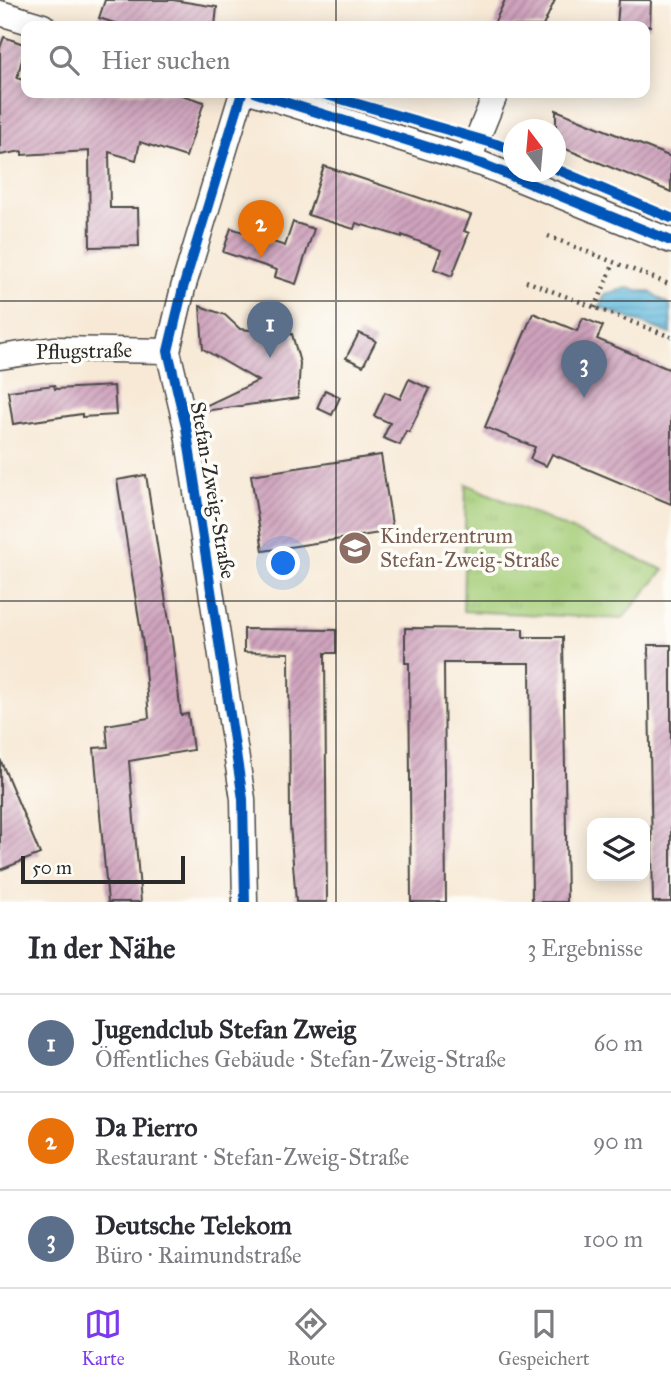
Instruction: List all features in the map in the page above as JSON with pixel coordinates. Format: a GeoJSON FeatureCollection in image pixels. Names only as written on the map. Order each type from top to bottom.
{"type":"FeatureCollection","features":[{"type":"Feature","properties":{"kind":"street"},"geometry":{"type":"LineString","coordinates":[[13,10],[34,21]]}},
{"type":"Feature","properties":{"kind":"street","name":"Stefan-Zweig-Straße"},"geometry":{"type":"LineString","coordinates":[[240,98],[183,288],[167,351],[186,427],[243,799],[245,902]]}},
{"type":"Feature","properties":{"kind":"street"},"geometry":{"type":"LineString","coordinates":[[272,98],[469,159],[671,241]]}},
{"type":"Feature","properties":{"kind":"street"},"geometry":{"type":"LineString","coordinates":[[469,159],[494,98]]}},
{"type":"Feature","properties":{"kind":"street","name":"Pflugstraße"},"geometry":{"type":"LineString","coordinates":[[0,357],[54,349],[167,351]]}},
{"type":"Feature","properties":{"kind":"path"},"geometry":{"type":"LineString","coordinates":[[548,236],[671,285]]}},
{"type":"Feature","properties":{"kind":"path"},"geometry":{"type":"LineString","coordinates":[[595,308],[614,263]]}},
{"type":"Feature","properties":{"kind":"path"},"geometry":{"type":"LineString","coordinates":[[526,281],[671,337]]}},
{"type":"Feature","properties":{"kind":"green space"},"geometry":{"type":"Polygon","coordinates":[[[466,484],[664,570],[622,619],[463,611],[466,484]]]}},
{"type":"Feature","properties":{"kind":"water"},"geometry":{"type":"Polygon","coordinates":[[[627,288],[650,292],[670,305],[671,334],[599,307],[605,294],[627,288]]]}},
{"type":"Feature","properties":{"kind":"building"},"geometry":{"type":"Polygon","coordinates":[[[105,0],[173,0],[217,7],[216,21],[108,21],[99,18],[105,0]]]}},
{"type":"Feature","properties":{"kind":"building"},"geometry":{"type":"Polygon","coordinates":[[[505,0],[555,0],[545,21],[495,21],[505,0]]]}},
{"type":"Feature","properties":{"kind":"building"},"geometry":{"type":"Polygon","coordinates":[[[619,0],[651,0],[650,26],[650,21],[617,21],[619,0]]]}},
{"type":"Feature","properties":{"kind":"building"},"geometry":{"type":"Polygon","coordinates":[[[4,37],[21,43],[21,63],[17,78],[21,79],[21,98],[191,98],[204,102],[186,157],[140,142],[136,160],[109,152],[110,208],[138,208],[139,246],[90,247],[89,151],[22,155],[22,151],[0,155],[0,48],[4,37]]]}},
{"type":"Feature","properties":{"kind":"building"},"geometry":{"type":"Polygon","coordinates":[[[556,110],[671,157],[671,192],[566,149],[566,119],[556,119],[556,110]]]}},
{"type":"Feature","properties":{"kind":"building"},"geometry":{"type":"Polygon","coordinates":[[[324,166],[471,215],[464,231],[469,233],[452,276],[434,269],[441,250],[402,235],[356,223],[354,229],[308,215],[324,166]]]}},
{"type":"Feature","properties":{"kind":"building"},"geometry":{"type":"Polygon","coordinates":[[[293,222],[314,229],[296,284],[275,277],[277,270],[223,252],[231,228],[285,246],[293,222]]]}},
{"type":"Feature","properties":{"kind":"building"},"geometry":{"type":"Polygon","coordinates":[[[200,306],[225,315],[240,329],[292,334],[300,363],[298,398],[204,411],[203,407],[258,381],[203,349],[200,306]]]}},
{"type":"Feature","properties":{"kind":"building"},"geometry":{"type":"Polygon","coordinates":[[[533,313],[577,331],[583,318],[603,326],[597,339],[671,370],[671,504],[552,454],[546,466],[530,459],[535,447],[485,427],[533,313]]]}},
{"type":"Feature","properties":{"kind":"building"},"geometry":{"type":"Polygon","coordinates":[[[359,333],[376,341],[363,366],[346,358],[359,333]]]}},
{"type":"Feature","properties":{"kind":"building"},"geometry":{"type":"Polygon","coordinates":[[[409,379],[430,389],[400,445],[383,438],[390,423],[374,416],[385,392],[400,399],[409,379]]]}},
{"type":"Feature","properties":{"kind":"building"},"geometry":{"type":"Polygon","coordinates":[[[54,385],[55,389],[114,386],[116,415],[82,417],[82,414],[13,424],[8,391],[54,385]]]}},
{"type":"Feature","properties":{"kind":"building"},"geometry":{"type":"Polygon","coordinates":[[[325,390],[340,397],[332,415],[317,408],[325,390]]]}},
{"type":"Feature","properties":{"kind":"building"},"geometry":{"type":"Polygon","coordinates":[[[381,455],[393,531],[263,551],[251,475],[381,455]]]}},
{"type":"Feature","properties":{"kind":"building"},"geometry":{"type":"Polygon","coordinates":[[[146,475],[181,715],[188,714],[193,750],[129,761],[141,902],[108,902],[94,748],[108,747],[106,725],[149,718],[143,645],[117,480],[146,475]]]}},
{"type":"Feature","properties":{"kind":"building"},"geometry":{"type":"Polygon","coordinates":[[[405,628],[523,629],[523,637],[563,637],[567,902],[532,902],[530,663],[444,663],[446,902],[411,902],[409,663],[405,663],[405,628]]]}},
{"type":"Feature","properties":{"kind":"building"},"geometry":{"type":"Polygon","coordinates":[[[244,629],[336,630],[336,653],[325,653],[327,902],[296,902],[290,824],[289,653],[244,652],[244,629]]]}},
{"type":"Feature","properties":{"kind":"building"},"geometry":{"type":"Polygon","coordinates":[[[648,645],[671,645],[671,902],[653,902],[648,645]]]}},
{"type":"Feature","properties":{"kind":"building"},"geometry":{"type":"Polygon","coordinates":[[[0,759],[40,854],[0,870],[0,759]]]}},
{"type":"Feature","properties":{"kind":"cycle path"},"geometry":{"type":"LineString","coordinates":[[240,98],[183,288],[168,351],[186,427],[243,799],[245,902]]}},
{"type":"Feature","properties":{"kind":"cycle path"},"geometry":{"type":"LineString","coordinates":[[272,98],[482,164],[671,241]]}},
{"type":"Feature","properties":{"kind":"cycle path"},"geometry":{"type":"LineString","coordinates":[[337,98],[503,147]]}},
{"type":"Feature","properties":{"kind":"cycle path"},"geometry":{"type":"LineString","coordinates":[[566,173],[671,218]]}},
{"type":"Feature","properties":{"kind":"place","name":"Da Pierro"},"geometry":{"type":"Point","coordinates":[261,258]}},
{"type":"Feature","properties":{"kind":"place","name":"Jugendclub Stefan Zweig"},"geometry":{"type":"Point","coordinates":[270,358]}},
{"type":"Feature","properties":{"kind":"place","name":"Deutsche Telekom"},"geometry":{"type":"Point","coordinates":[584,398]}},
{"type":"Feature","properties":{"kind":"place","name":"Kinderzentrum Stefan-Zweig-Straße"},"geometry":{"type":"Point","coordinates":[355,548]}}]}
